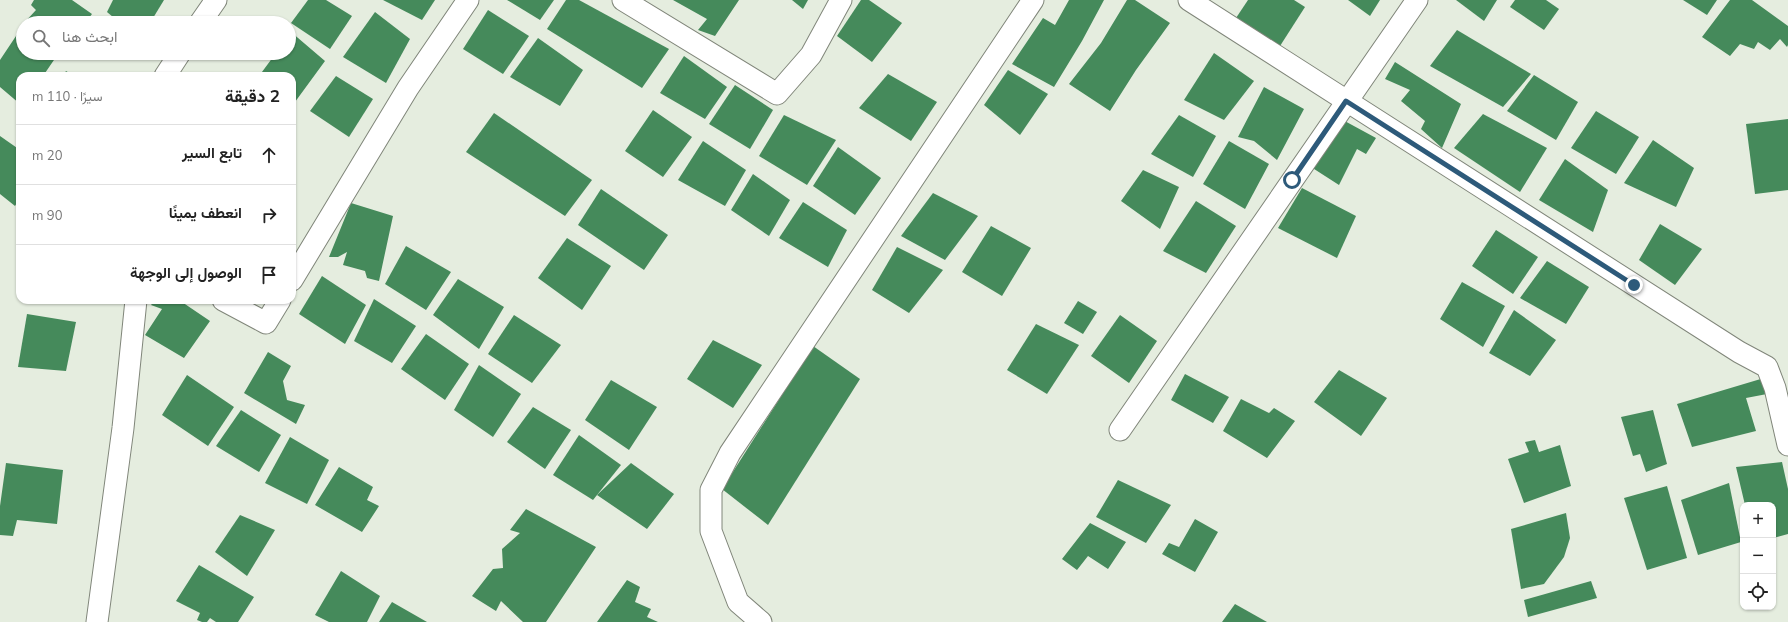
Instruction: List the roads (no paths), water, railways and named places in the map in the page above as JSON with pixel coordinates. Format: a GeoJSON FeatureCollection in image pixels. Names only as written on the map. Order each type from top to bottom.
{"type":"FeatureCollection","features":[{"type":"Feature","properties":{"kind":"street"},"geometry":{"type":"LineString","coordinates":[[205,16],[216,0]]}},
{"type":"Feature","properties":{"kind":"street"},"geometry":{"type":"LineString","coordinates":[[296,273],[408,88],[468,0]]}},
{"type":"Feature","properties":{"kind":"street"},"geometry":{"type":"LineString","coordinates":[[623,0],[777,94],[811,55],[841,0]]}},
{"type":"Feature","properties":{"kind":"street"},"geometry":{"type":"LineString","coordinates":[[761,622],[738,602],[724,569],[711,531],[711,490],[730,453],[1033,0]]}},
{"type":"Feature","properties":{"kind":"street"},"geometry":{"type":"LineString","coordinates":[[1189,0],[1739,352],[1767,367],[1775,388],[1788,444]]}},
{"type":"Feature","properties":{"kind":"street"},"geometry":{"type":"LineString","coordinates":[[1120,430],[1417,0]]}},
{"type":"Feature","properties":{"kind":"street"},"geometry":{"type":"LineString","coordinates":[[168,72],[175,60]]}},
{"type":"Feature","properties":{"kind":"street"},"geometry":{"type":"LineString","coordinates":[[97,622],[123,428],[136,304]]}},
{"type":"Feature","properties":{"kind":"street"},"geometry":{"type":"LineString","coordinates":[[230,304],[266,323],[278,304]]}}]}
